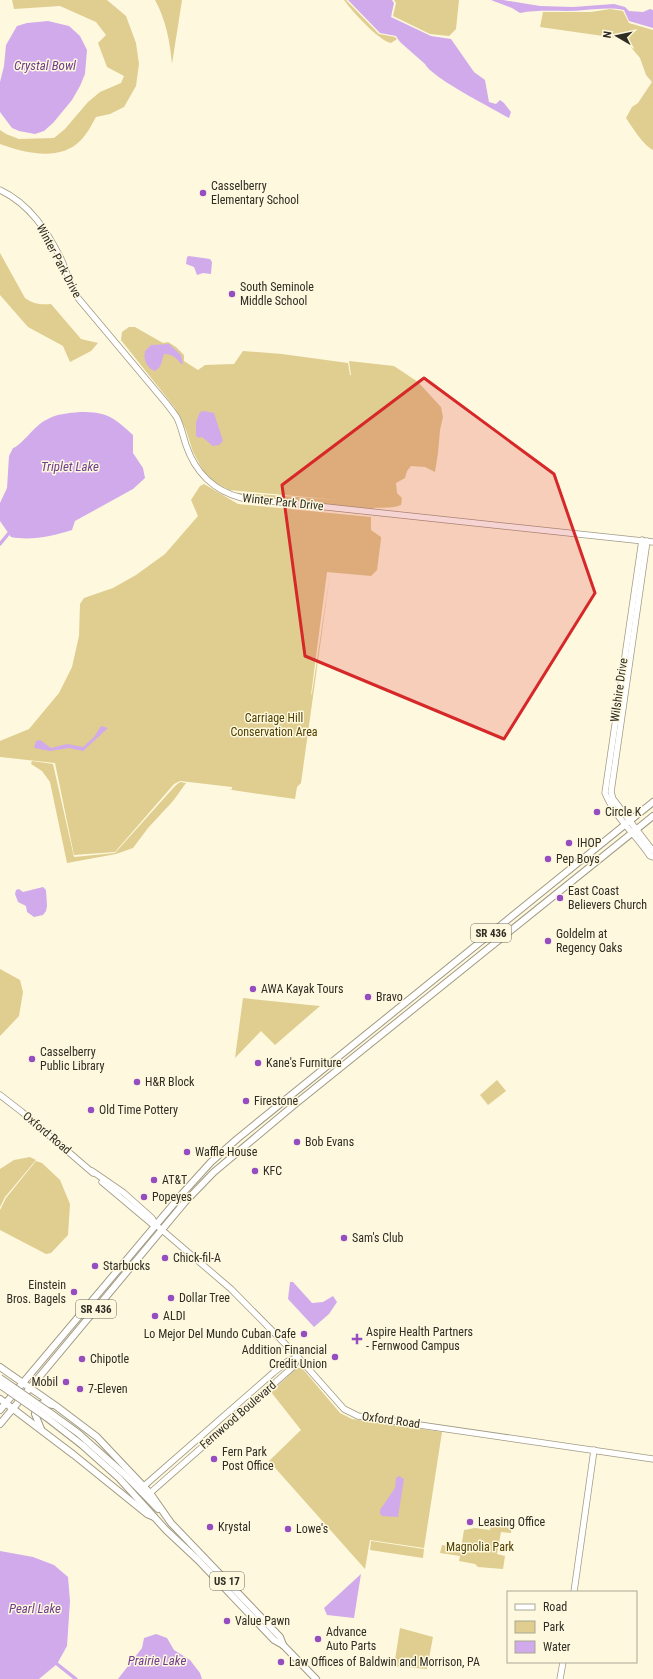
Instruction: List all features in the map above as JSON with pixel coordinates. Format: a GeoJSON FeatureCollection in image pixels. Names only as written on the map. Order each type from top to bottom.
{"type":"FeatureCollection","features":[{"type":"Feature","properties":{"kind":"main road","name":"SR 436"},"geometry":{"type":"LineString","coordinates":[[0,1410],[193,1180],[217,1157],[653,802]]}},
{"type":"Feature","properties":{"kind":"main road","name":"SR 436"},"geometry":{"type":"LineString","coordinates":[[0,1424],[185,1202],[214,1172],[411,1010],[653,816]]}},
{"type":"Feature","properties":{"kind":"main road"},"geometry":{"type":"LineString","coordinates":[[542,905],[541,898],[550,887]]}},
{"type":"Feature","properties":{"kind":"main road"},"geometry":{"type":"LineString","coordinates":[[520,922],[531,909],[534,900]]}},
{"type":"Feature","properties":{"kind":"main road"},"geometry":{"type":"LineString","coordinates":[[411,1010],[410,1004],[412,997]]}},
{"type":"Feature","properties":{"kind":"main road"},"geometry":{"type":"LineString","coordinates":[[397,1022],[401,1006]]}},
{"type":"Feature","properties":{"kind":"main road"},"geometry":{"type":"LineString","coordinates":[[225,1162],[225,1157],[232,1144]]}},
{"type":"Feature","properties":{"kind":"main road"},"geometry":{"type":"LineString","coordinates":[[214,1172],[217,1164],[217,1157]]}},
{"type":"Feature","properties":{"kind":"main road"},"geometry":{"type":"LineString","coordinates":[[0,1367],[24,1382],[97,1437],[144,1486],[168,1518]]}},
{"type":"Feature","properties":{"kind":"main road"},"geometry":{"type":"LineString","coordinates":[[0,1372],[2,1378],[0,1384]]}},
{"type":"Feature","properties":{"kind":"main road","name":"US 17"},"geometry":{"type":"LineString","coordinates":[[0,1378],[48,1415],[101,1461],[159,1520],[166,1530],[198,1560],[274,1640],[283,1645],[316,1679]]}},
{"type":"Feature","properties":{"kind":"main road","name":"US 17"},"geometry":{"type":"LineString","coordinates":[[0,1384],[78,1433],[101,1454],[168,1518],[280,1637],[283,1645]]}},
{"type":"Feature","properties":{"kind":"main road"},"geometry":{"type":"LineString","coordinates":[[0,1399],[42,1430],[147,1514],[159,1520]]}},
{"type":"Feature","properties":{"kind":"main road"},"geometry":{"type":"LineString","coordinates":[[42,1430],[34,1411],[36,1406],[43,1403],[56,1406]]}},
{"type":"Feature","properties":{"kind":"street","name":"Winter Park Drive"},"geometry":{"type":"LineString","coordinates":[[0,190],[16,197],[33,214],[56,250],[68,280],[78,298],[166,403],[177,419],[195,465],[204,478],[219,489],[242,498],[647,541]]}},
{"type":"Feature","properties":{"kind":"street","name":"Wilshire Drive"},"geometry":{"type":"LineString","coordinates":[[634,831],[611,800],[611,787],[637,587],[647,541]]}},
{"type":"Feature","properties":{"kind":"street"},"geometry":{"type":"LineString","coordinates":[[634,831],[653,851]]}},
{"type":"Feature","properties":{"kind":"street"},"geometry":{"type":"LineString","coordinates":[[634,831],[650,856],[653,857]]}},
{"type":"Feature","properties":{"kind":"street","name":"Oxford Road"},"geometry":{"type":"LineString","coordinates":[[0,1095],[92,1171],[124,1193],[152,1218],[156,1225],[232,1289],[298,1357],[339,1405],[352,1414],[653,1459]]}},
{"type":"Feature","properties":{"kind":"street","name":"Fernwood Boulevard"},"geometry":{"type":"LineString","coordinates":[[144,1486],[260,1384],[288,1361],[298,1357]]}},
{"type":"Feature","properties":{"kind":"street","name":"Fernwood Boulevard"},"geometry":{"type":"LineString","coordinates":[[150,1493],[267,1391],[294,1366],[298,1357]]}},
{"type":"Feature","properties":{"kind":"street"},"geometry":{"type":"LineString","coordinates":[[260,1384],[267,1391]]}},
{"type":"Feature","properties":{"kind":"street"},"geometry":{"type":"LineString","coordinates":[[203,1434],[209,1441]]}},
{"type":"Feature","properties":{"kind":"street"},"geometry":{"type":"LineString","coordinates":[[191,1445],[197,1452]]}},
{"type":"Feature","properties":{"kind":"street"},"geometry":{"type":"LineString","coordinates":[[574,1591],[594,1450]]}},
{"type":"Feature","properties":{"kind":"street"},"geometry":{"type":"LineString","coordinates":[[174,1459],[181,1466]]}},
{"type":"Feature","properties":{"kind":"street"},"geometry":{"type":"LineString","coordinates":[[560,1679],[563,1663]]}},
{"type":"Feature","properties":{"kind":"highlighted area"},"geometry":{"type":"Polygon","coordinates":[[[424,378],[554,474],[595,593],[504,739],[305,656],[282,485],[424,378]]]}},
{"type":"Feature","properties":{"kind":"green space"},"geometry":{"type":"Polygon","coordinates":[[[12,0],[107,0],[126,16],[136,43],[139,64],[136,86],[124,107],[110,114],[96,117],[81,140],[73,147],[63,151],[42,154],[20,150],[0,144],[0,130],[19,139],[54,138],[65,129],[88,102],[100,92],[121,83],[124,76],[107,67],[98,43],[106,35],[96,22],[60,6],[14,9],[12,0]]]}},
{"type":"Feature","properties":{"kind":"green space"},"geometry":{"type":"Polygon","coordinates":[[[155,0],[182,0],[172,64],[167,31],[155,0]]]}},
{"type":"Feature","properties":{"kind":"green space"},"geometry":{"type":"Polygon","coordinates":[[[344,0],[346,0],[379,34],[395,37],[397,39],[391,43],[380,37],[353,11],[344,0]]]}},
{"type":"Feature","properties":{"kind":"green space"},"geometry":{"type":"Polygon","coordinates":[[[394,0],[459,0],[456,29],[449,36],[430,34],[393,16],[396,3],[394,0]]]}},
{"type":"Feature","properties":{"kind":"green space"},"geometry":{"type":"Polygon","coordinates":[[[610,9],[623,11],[629,23],[653,30],[653,150],[642,140],[626,118],[632,107],[638,103],[652,82],[646,75],[640,58],[624,39],[540,27],[543,12],[591,12],[610,9]]]}},
{"type":"Feature","properties":{"kind":"green space"},"geometry":{"type":"Polygon","coordinates":[[[0,253],[25,298],[37,304],[51,304],[81,339],[98,343],[91,351],[70,362],[63,346],[28,327],[0,295],[0,253]]]}},
{"type":"Feature","properties":{"kind":"green space"},"geometry":{"type":"Polygon","coordinates":[[[129,327],[135,327],[163,343],[168,342],[184,355],[184,361],[198,370],[205,365],[234,364],[243,351],[282,354],[348,363],[350,375],[349,361],[394,366],[418,382],[441,407],[443,417],[435,472],[425,467],[411,466],[407,471],[405,478],[396,483],[397,493],[402,498],[401,505],[373,508],[372,510],[243,496],[229,492],[338,500],[229,490],[215,482],[204,472],[193,452],[186,430],[175,408],[121,340],[122,332],[129,327]]]}},
{"type":"Feature","properties":{"kind":"green space","name":"Carriage Hill Conservation Area"},"geometry":{"type":"Polygon","coordinates":[[[204,484],[238,504],[371,517],[371,530],[381,537],[377,570],[371,576],[327,572],[311,695],[330,574],[301,783],[297,787],[295,799],[232,790],[230,789],[232,789],[232,787],[180,781],[174,784],[115,852],[74,855],[55,763],[0,757],[0,741],[29,729],[59,693],[72,667],[79,636],[80,604],[84,598],[113,588],[136,575],[165,554],[198,516],[191,500],[200,486],[204,484]]]}},
{"type":"Feature","properties":{"kind":"green space"},"geometry":{"type":"Polygon","coordinates":[[[32,761],[53,764],[74,857],[115,853],[175,786],[180,782],[186,783],[173,801],[148,828],[133,848],[116,854],[67,863],[50,782],[42,771],[31,764],[32,761]]]}},
{"type":"Feature","properties":{"kind":"green space"},"geometry":{"type":"Polygon","coordinates":[[[0,969],[20,980],[23,992],[19,1016],[0,1036],[0,969]]]}},
{"type":"Feature","properties":{"kind":"green space"},"geometry":{"type":"Polygon","coordinates":[[[243,998],[320,1006],[275,1045],[261,1031],[235,1058],[243,998]]]}},
{"type":"Feature","properties":{"kind":"green space"},"geometry":{"type":"Polygon","coordinates":[[[497,1080],[506,1091],[488,1105],[480,1095],[497,1080]]]}},
{"type":"Feature","properties":{"kind":"green space"},"geometry":{"type":"Polygon","coordinates":[[[30,1157],[36,1160],[5,1197],[0,1207],[0,1169],[14,1160],[30,1157]]]}},
{"type":"Feature","properties":{"kind":"green space"},"geometry":{"type":"Polygon","coordinates":[[[36,1161],[42,1163],[60,1180],[70,1204],[68,1235],[51,1253],[46,1254],[0,1230],[0,1210],[6,1198],[36,1161]]]}},
{"type":"Feature","properties":{"kind":"green space"},"geometry":{"type":"Polygon","coordinates":[[[297,1368],[302,1368],[340,1413],[352,1419],[442,1432],[424,1548],[370,1540],[365,1569],[269,1461],[301,1430],[271,1392],[297,1368]]]}},
{"type":"Feature","properties":{"kind":"green space","name":"Magnolia Park"},"geometry":{"type":"Polygon","coordinates":[[[492,1518],[512,1521],[511,1533],[501,1532],[497,1554],[505,1556],[503,1569],[478,1567],[475,1564],[459,1561],[460,1556],[440,1553],[442,1545],[461,1548],[464,1530],[475,1528],[490,1530],[492,1518]]]}},
{"type":"Feature","properties":{"kind":"green space"},"geometry":{"type":"Polygon","coordinates":[[[371,1541],[424,1549],[423,1558],[370,1550],[371,1541]]]}},
{"type":"Feature","properties":{"kind":"green space"},"geometry":{"type":"Polygon","coordinates":[[[400,1628],[433,1637],[427,1669],[394,1666],[400,1628]]]}},
{"type":"Feature","properties":{"kind":"water"},"geometry":{"type":"Polygon","coordinates":[[[348,0],[392,0],[394,3],[391,17],[431,36],[451,39],[474,72],[485,80],[489,102],[496,104],[500,100],[504,103],[511,112],[509,118],[450,85],[439,77],[400,42],[396,36],[380,33],[348,0]]]}},
{"type":"Feature","properties":{"kind":"water"},"geometry":{"type":"Polygon","coordinates":[[[491,0],[503,0],[540,6],[573,7],[614,4],[625,7],[629,11],[643,12],[650,9],[653,10],[653,28],[629,21],[624,10],[603,9],[520,13],[512,8],[491,0]]]}},
{"type":"Feature","properties":{"kind":"water","name":"Crystal Bowl"},"geometry":{"type":"Polygon","coordinates":[[[48,21],[69,26],[80,36],[87,50],[85,74],[72,100],[53,123],[44,131],[35,134],[19,131],[12,128],[0,112],[0,82],[4,66],[6,45],[17,26],[27,23],[48,21]]]}},
{"type":"Feature","properties":{"kind":"water"},"geometry":{"type":"Polygon","coordinates":[[[187,257],[210,259],[212,262],[211,274],[203,273],[197,275],[194,267],[186,264],[187,257]]]}},
{"type":"Feature","properties":{"kind":"water"},"geometry":{"type":"Polygon","coordinates":[[[169,344],[181,355],[183,364],[181,364],[176,358],[164,354],[159,367],[155,371],[152,370],[145,360],[145,351],[151,345],[169,344]]]}},
{"type":"Feature","properties":{"kind":"water"},"geometry":{"type":"Polygon","coordinates":[[[204,411],[214,413],[223,441],[219,445],[213,446],[202,437],[199,438],[196,436],[196,422],[200,412],[204,411]]]}},
{"type":"Feature","properties":{"kind":"water","name":"Triplet Lake"},"geometry":{"type":"Polygon","coordinates":[[[80,412],[97,413],[110,417],[133,435],[133,453],[143,468],[145,478],[133,489],[75,521],[72,530],[34,538],[11,537],[0,521],[0,503],[7,488],[9,456],[13,448],[37,426],[46,420],[58,415],[80,412]]]}},
{"type":"Feature","properties":{"kind":"water"},"geometry":{"type":"Polygon","coordinates":[[[101,726],[108,728],[83,751],[69,748],[50,751],[34,748],[36,741],[40,740],[51,748],[67,744],[83,747],[94,737],[101,726]]]}},
{"type":"Feature","properties":{"kind":"water"},"geometry":{"type":"Polygon","coordinates":[[[43,887],[46,890],[46,911],[43,915],[34,917],[27,912],[26,906],[18,902],[15,894],[16,890],[19,889],[23,892],[43,887]]]}},
{"type":"Feature","properties":{"kind":"water"},"geometry":{"type":"Polygon","coordinates":[[[290,1282],[293,1282],[312,1303],[323,1302],[333,1296],[337,1302],[329,1314],[314,1327],[288,1299],[290,1282]]]}},
{"type":"Feature","properties":{"kind":"water"},"geometry":{"type":"Polygon","coordinates":[[[399,1476],[404,1479],[398,1517],[382,1516],[380,1514],[380,1510],[395,1488],[396,1478],[399,1476]]]}},
{"type":"Feature","properties":{"kind":"water","name":"Pearl Lake"},"geometry":{"type":"Polygon","coordinates":[[[0,1551],[33,1557],[54,1565],[68,1577],[70,1601],[67,1646],[57,1664],[39,1679],[0,1679],[0,1551]]]}},
{"type":"Feature","properties":{"kind":"water"},"geometry":{"type":"Polygon","coordinates":[[[361,1574],[354,1618],[327,1615],[324,1608],[361,1574]]]}},
{"type":"Feature","properties":{"kind":"water","name":"Prairie Lake"},"geometry":{"type":"Polygon","coordinates":[[[156,1634],[167,1638],[174,1650],[190,1660],[200,1673],[202,1679],[118,1679],[142,1648],[144,1638],[156,1634]]]}},
{"type":"Feature","properties":{"kind":"waterway"},"geometry":{"type":"LineString","coordinates":[[0,544],[9,533]]}},
{"type":"Feature","properties":{"kind":"waterway"},"geometry":{"type":"LineString","coordinates":[[57,1664],[76,1679]]}},
{"type":"Feature","properties":{"kind":"place","name":"Casselberry Elementary School"},"geometry":{"type":"Point","coordinates":[203,193]}},
{"type":"Feature","properties":{"kind":"place","name":"South Seminole Middle School"},"geometry":{"type":"Point","coordinates":[232,294]}},
{"type":"Feature","properties":{"kind":"place","name":"Circle K"},"geometry":{"type":"Point","coordinates":[597,812]}},
{"type":"Feature","properties":{"kind":"place","name":"IHOP"},"geometry":{"type":"Point","coordinates":[569,843]}},
{"type":"Feature","properties":{"kind":"place","name":"Pep Boys"},"geometry":{"type":"Point","coordinates":[548,859]}},
{"type":"Feature","properties":{"kind":"place","name":"East Coast Believers Church"},"geometry":{"type":"Point","coordinates":[560,898]}},
{"type":"Feature","properties":{"kind":"place","name":"Goldelm at Regency Oaks"},"geometry":{"type":"Point","coordinates":[548,941]}},
{"type":"Feature","properties":{"kind":"place","name":"AWA Kayak Tours"},"geometry":{"type":"Point","coordinates":[253,989]}},
{"type":"Feature","properties":{"kind":"place","name":"Bravo"},"geometry":{"type":"Point","coordinates":[368,997]}},
{"type":"Feature","properties":{"kind":"place","name":"Casselberry Public Library"},"geometry":{"type":"Point","coordinates":[32,1059]}},
{"type":"Feature","properties":{"kind":"place","name":"Kane's Furniture"},"geometry":{"type":"Point","coordinates":[258,1063]}},
{"type":"Feature","properties":{"kind":"place","name":"H&R Block"},"geometry":{"type":"Point","coordinates":[137,1082]}},
{"type":"Feature","properties":{"kind":"place","name":"Firestone"},"geometry":{"type":"Point","coordinates":[246,1101]}},
{"type":"Feature","properties":{"kind":"place","name":"Old Time Pottery"},"geometry":{"type":"Point","coordinates":[91,1110]}},
{"type":"Feature","properties":{"kind":"place","name":"Bob Evans"},"geometry":{"type":"Point","coordinates":[297,1142]}},
{"type":"Feature","properties":{"kind":"place","name":"Waffle House"},"geometry":{"type":"Point","coordinates":[187,1152]}},
{"type":"Feature","properties":{"kind":"place","name":"KFC"},"geometry":{"type":"Point","coordinates":[255,1171]}},
{"type":"Feature","properties":{"kind":"place","name":"AT&T"},"geometry":{"type":"Point","coordinates":[154,1180]}},
{"type":"Feature","properties":{"kind":"place","name":"Popeyes"},"geometry":{"type":"Point","coordinates":[144,1197]}},
{"type":"Feature","properties":{"kind":"place","name":"Sam's Club"},"geometry":{"type":"Point","coordinates":[344,1238]}},
{"type":"Feature","properties":{"kind":"place","name":"Chick-fil-A"},"geometry":{"type":"Point","coordinates":[165,1258]}},
{"type":"Feature","properties":{"kind":"place","name":"Starbucks"},"geometry":{"type":"Point","coordinates":[95,1266]}},
{"type":"Feature","properties":{"kind":"place","name":"Einstein Bros. Bagels"},"geometry":{"type":"Point","coordinates":[74,1292]}},
{"type":"Feature","properties":{"kind":"place","name":"Dollar Tree"},"geometry":{"type":"Point","coordinates":[171,1298]}},
{"type":"Feature","properties":{"kind":"place","name":"ALDI"},"geometry":{"type":"Point","coordinates":[155,1316]}},
{"type":"Feature","properties":{"kind":"place","name":"Lo Mejor Del Mundo Cuban Cafe"},"geometry":{"type":"Point","coordinates":[304,1334]}},
{"type":"Feature","properties":{"kind":"place","name":"Aspire Health Partners - Fernwood Campus"},"geometry":{"type":"Point","coordinates":[357,1339]}},
{"type":"Feature","properties":{"kind":"place","name":"Addition Financial Credit Union"},"geometry":{"type":"Point","coordinates":[335,1357]}},
{"type":"Feature","properties":{"kind":"place","name":"Chipotle"},"geometry":{"type":"Point","coordinates":[82,1359]}},
{"type":"Feature","properties":{"kind":"place","name":"Mobil"},"geometry":{"type":"Point","coordinates":[66,1382]}},
{"type":"Feature","properties":{"kind":"place","name":"7-Eleven"},"geometry":{"type":"Point","coordinates":[80,1389]}},
{"type":"Feature","properties":{"kind":"place","name":"Fern Park Post Office"},"geometry":{"type":"Point","coordinates":[214,1459]}},
{"type":"Feature","properties":{"kind":"place","name":"Leasing Office"},"geometry":{"type":"Point","coordinates":[470,1522]}},
{"type":"Feature","properties":{"kind":"place","name":"Krystal"},"geometry":{"type":"Point","coordinates":[210,1527]}},
{"type":"Feature","properties":{"kind":"place","name":"Lowe's"},"geometry":{"type":"Point","coordinates":[288,1529]}},
{"type":"Feature","properties":{"kind":"place","name":"Value Pawn"},"geometry":{"type":"Point","coordinates":[227,1621]}},
{"type":"Feature","properties":{"kind":"place","name":"Advance Auto Parts"},"geometry":{"type":"Point","coordinates":[318,1639]}},
{"type":"Feature","properties":{"kind":"place","name":"Law Offices of Baldwin and Morrison, PA"},"geometry":{"type":"Point","coordinates":[281,1662]}}]}
